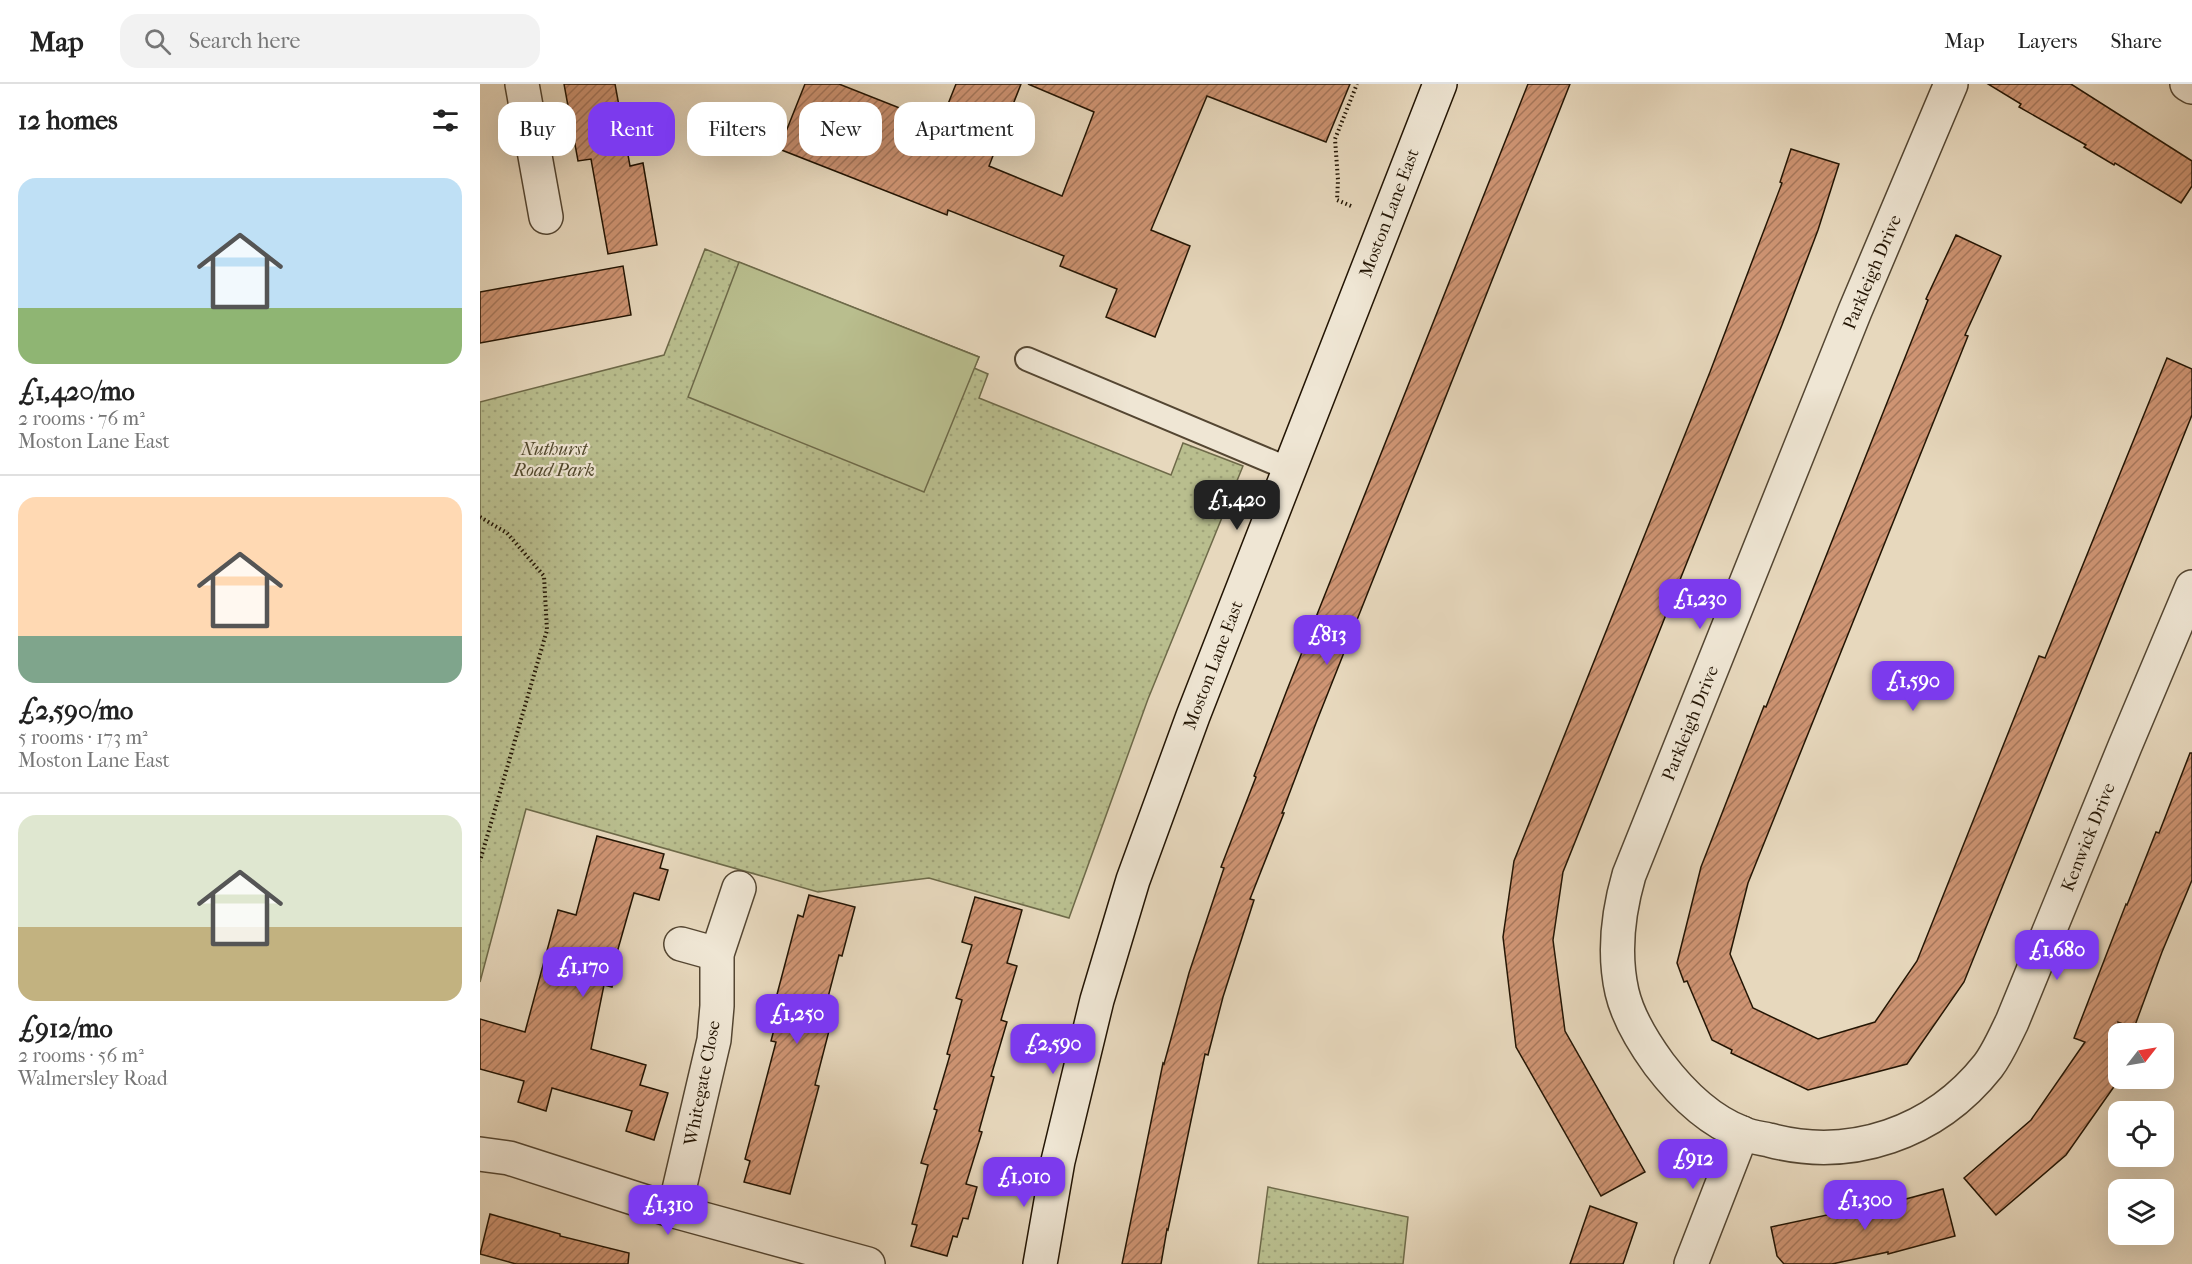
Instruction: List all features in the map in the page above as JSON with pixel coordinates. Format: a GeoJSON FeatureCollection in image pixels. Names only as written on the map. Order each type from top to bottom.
{"type":"FeatureCollection","features":[{"type":"Feature","properties":{"kind":"street"},"geometry":{"type":"LineString","coordinates":[[522,84],[546,218]]}},
{"type":"Feature","properties":{"kind":"street","name":"Moston Lane East"},"geometry":{"type":"LineString","coordinates":[[1040,1264],[1058,1161],[1097,1000],[1133,880],[1192,716],[1440,84]]}},
{"type":"Feature","properties":{"kind":"street","name":"Parkleigh Drive"},"geometry":{"type":"LineString","coordinates":[[1742,1133],[1715,1118],[1691,1100],[1671,1080],[1634,1024],[1622,993],[1617,959],[1617,930],[1621,902],[1633,864],[1851,322],[1950,84]]}},
{"type":"Feature","properties":{"kind":"street"},"geometry":{"type":"LineString","coordinates":[[2187,84],[2192,87]]}},
{"type":"Feature","properties":{"kind":"street","name":"Kenwick Drive"},"geometry":{"type":"LineString","coordinates":[[1742,1133],[1791,1146],[1828,1148],[1872,1142],[1908,1130],[1940,1111],[1969,1088],[1989,1064],[2012,1022],[2129,735],[2192,588]]}},
{"type":"Feature","properties":{"kind":"street","name":"Whitegate Close"},"geometry":{"type":"LineString","coordinates":[[674,1211],[714,1040],[717,1006],[717,954],[739,888]]}},
{"type":"Feature","properties":{"kind":"street"},"geometry":{"type":"LineString","coordinates":[[681,944],[717,954]]}},
{"type":"Feature","properties":{"kind":"street"},"geometry":{"type":"LineString","coordinates":[[1691,1264],[1742,1133]]}},
{"type":"Feature","properties":{"kind":"street"},"geometry":{"type":"LineString","coordinates":[[480,1154],[509,1158],[674,1211],[868,1264]]}},
{"type":"Feature","properties":{"kind":"lane"},"geometry":{"type":"LineString","coordinates":[[1027,359],[1289,469]]}},
{"type":"Feature","properties":{"kind":"path"},"geometry":{"type":"LineString","coordinates":[[1351,206],[1336,200],[1338,180],[1335,139],[1357,84]]}},
{"type":"Feature","properties":{"kind":"path"},"geometry":{"type":"LineString","coordinates":[[480,517],[507,533],[544,576],[547,630],[480,861]]}},
{"type":"Feature","properties":{"kind":"green space","name":"Nuthurst Road Park"},"geometry":{"type":"Polygon","coordinates":[[[705,249],[979,357],[974,368],[988,374],[979,398],[1171,475],[1183,443],[1243,466],[1148,699],[1069,918],[929,878],[818,892],[526,809],[480,982],[480,402],[664,355],[705,249]]]}},
{"type":"Feature","properties":{"kind":"green space"},"geometry":{"type":"Polygon","coordinates":[[[739,262],[979,357],[924,492],[688,397],[739,262]]]}},
{"type":"Feature","properties":{"kind":"green space"},"geometry":{"type":"Polygon","coordinates":[[[1268,1187],[1408,1217],[1403,1264],[1258,1264],[1268,1187]]]}},
{"type":"Feature","properties":{"kind":"building"},"geometry":{"type":"Polygon","coordinates":[[[564,84],[615,84],[618,102],[588,102],[588,156],[628,156],[630,166],[643,163],[657,245],[608,254],[591,159],[578,161],[576,102],[567,102],[564,84]]]}},
{"type":"Feature","properties":{"kind":"building"},"geometry":{"type":"Polygon","coordinates":[[[805,84],[839,84],[894,106],[894,156],[993,156],[989,166],[1062,196],[1094,112],[1028,84],[1350,84],[1326,142],[1207,96],[1151,230],[1190,246],[1155,337],[1106,317],[1117,289],[1060,266],[1064,256],[948,210],[947,215],[787,152],[787,129],[805,84]]]}},
{"type":"Feature","properties":{"kind":"building"},"geometry":{"type":"Polygon","coordinates":[[[956,84],[1021,84],[1014,102],[949,102],[956,84]]]}},
{"type":"Feature","properties":{"kind":"building"},"geometry":{"type":"Polygon","coordinates":[[[1528,84],[1570,84],[1316,723],[1250,899],[1254,900],[1223,997],[1208,1055],[1205,1054],[1161,1264],[1122,1264],[1163,1063],[1189,973],[1224,868],[1221,867],[1287,690],[1528,84]]]}},
{"type":"Feature","properties":{"kind":"building"},"geometry":{"type":"Polygon","coordinates":[[[1988,84],[2071,84],[2192,161],[2192,186],[2181,203],[2019,107],[2021,104],[1988,84]]]}},
{"type":"Feature","properties":{"kind":"building"},"geometry":{"type":"Polygon","coordinates":[[[1791,149],[1839,164],[1818,230],[1782,325],[1563,872],[1553,940],[1565,1031],[1645,1172],[1601,1196],[1516,1047],[1503,937],[1514,861],[1710,372],[1782,183],[1780,182],[1791,149]]]}},
{"type":"Feature","properties":{"kind":"building"},"geometry":{"type":"Polygon","coordinates":[[[1956,235],[2001,256],[1965,335],[1968,336],[1748,883],[1730,954],[1753,1008],[1818,1039],[1875,1022],[1917,961],[2039,656],[2045,658],[2167,358],[2192,369],[2192,415],[1964,982],[1907,1064],[1808,1090],[1731,1053],[1732,1050],[1712,1040],[1677,963],[1701,867],[1928,300],[1926,299],[1956,235]]]}},
{"type":"Feature","properties":{"kind":"building"},"geometry":{"type":"Polygon","coordinates":[[[623,266],[631,315],[480,343],[480,292],[623,266]]]}},
{"type":"Feature","properties":{"kind":"building"},"geometry":{"type":"Polygon","coordinates":[[[2190,753],[2192,753],[2192,880],[2136,1023],[2108,1023],[2108,1089],[2112,1089],[2066,1155],[1996,1215],[1964,1178],[2031,1120],[2085,1042],[2074,1038],[2126,904],[2156,832],[2159,833],[2190,753]]]}},
{"type":"Feature","properties":{"kind":"building"},"geometry":{"type":"Polygon","coordinates":[[[597,836],[664,854],[660,868],[668,870],[659,900],[634,893],[616,956],[620,957],[612,987],[604,985],[591,1049],[646,1065],[640,1085],[668,1093],[654,1140],[626,1131],[632,1111],[552,1088],[546,1111],[518,1102],[524,1081],[480,1069],[480,1019],[525,1032],[558,910],[576,915],[597,836]]]}},
{"type":"Feature","properties":{"kind":"building"},"geometry":{"type":"Polygon","coordinates":[[[809,895],[855,907],[842,956],[839,955],[821,1024],[830,1027],[815,1085],[819,1086],[790,1194],[744,1182],[750,1161],[745,1159],[776,1042],[771,1041],[781,1003],[775,1002],[798,915],[803,917],[809,895]]]}},
{"type":"Feature","properties":{"kind":"building"},"geometry":{"type":"Polygon","coordinates":[[[975,897],[1022,910],[1007,963],[1017,966],[1001,1020],[1007,1022],[991,1076],[994,1077],[979,1131],[982,1132],[966,1184],[977,1187],[968,1219],[963,1218],[957,1237],[953,1236],[947,1256],[911,1246],[917,1225],[912,1224],[928,1165],[921,1163],[937,1110],[934,1109],[950,1055],[947,1054],[962,1000],[956,998],[972,945],[962,942],[975,897]]]}},
{"type":"Feature","properties":{"kind":"building"},"geometry":{"type":"Polygon","coordinates":[[[1943,1189],[1955,1236],[1888,1254],[1888,1252],[1832,1264],[1784,1264],[1777,1256],[1771,1227],[1864,1207],[1865,1210],[1943,1189]]]}},
{"type":"Feature","properties":{"kind":"building"},"geometry":{"type":"Polygon","coordinates":[[[1590,1206],[1637,1223],[1623,1264],[1570,1264],[1590,1206]]]}},
{"type":"Feature","properties":{"kind":"building"},"geometry":{"type":"Polygon","coordinates":[[[490,1214],[560,1234],[560,1236],[629,1253],[628,1264],[516,1264],[480,1254],[490,1214]]]}}]}
